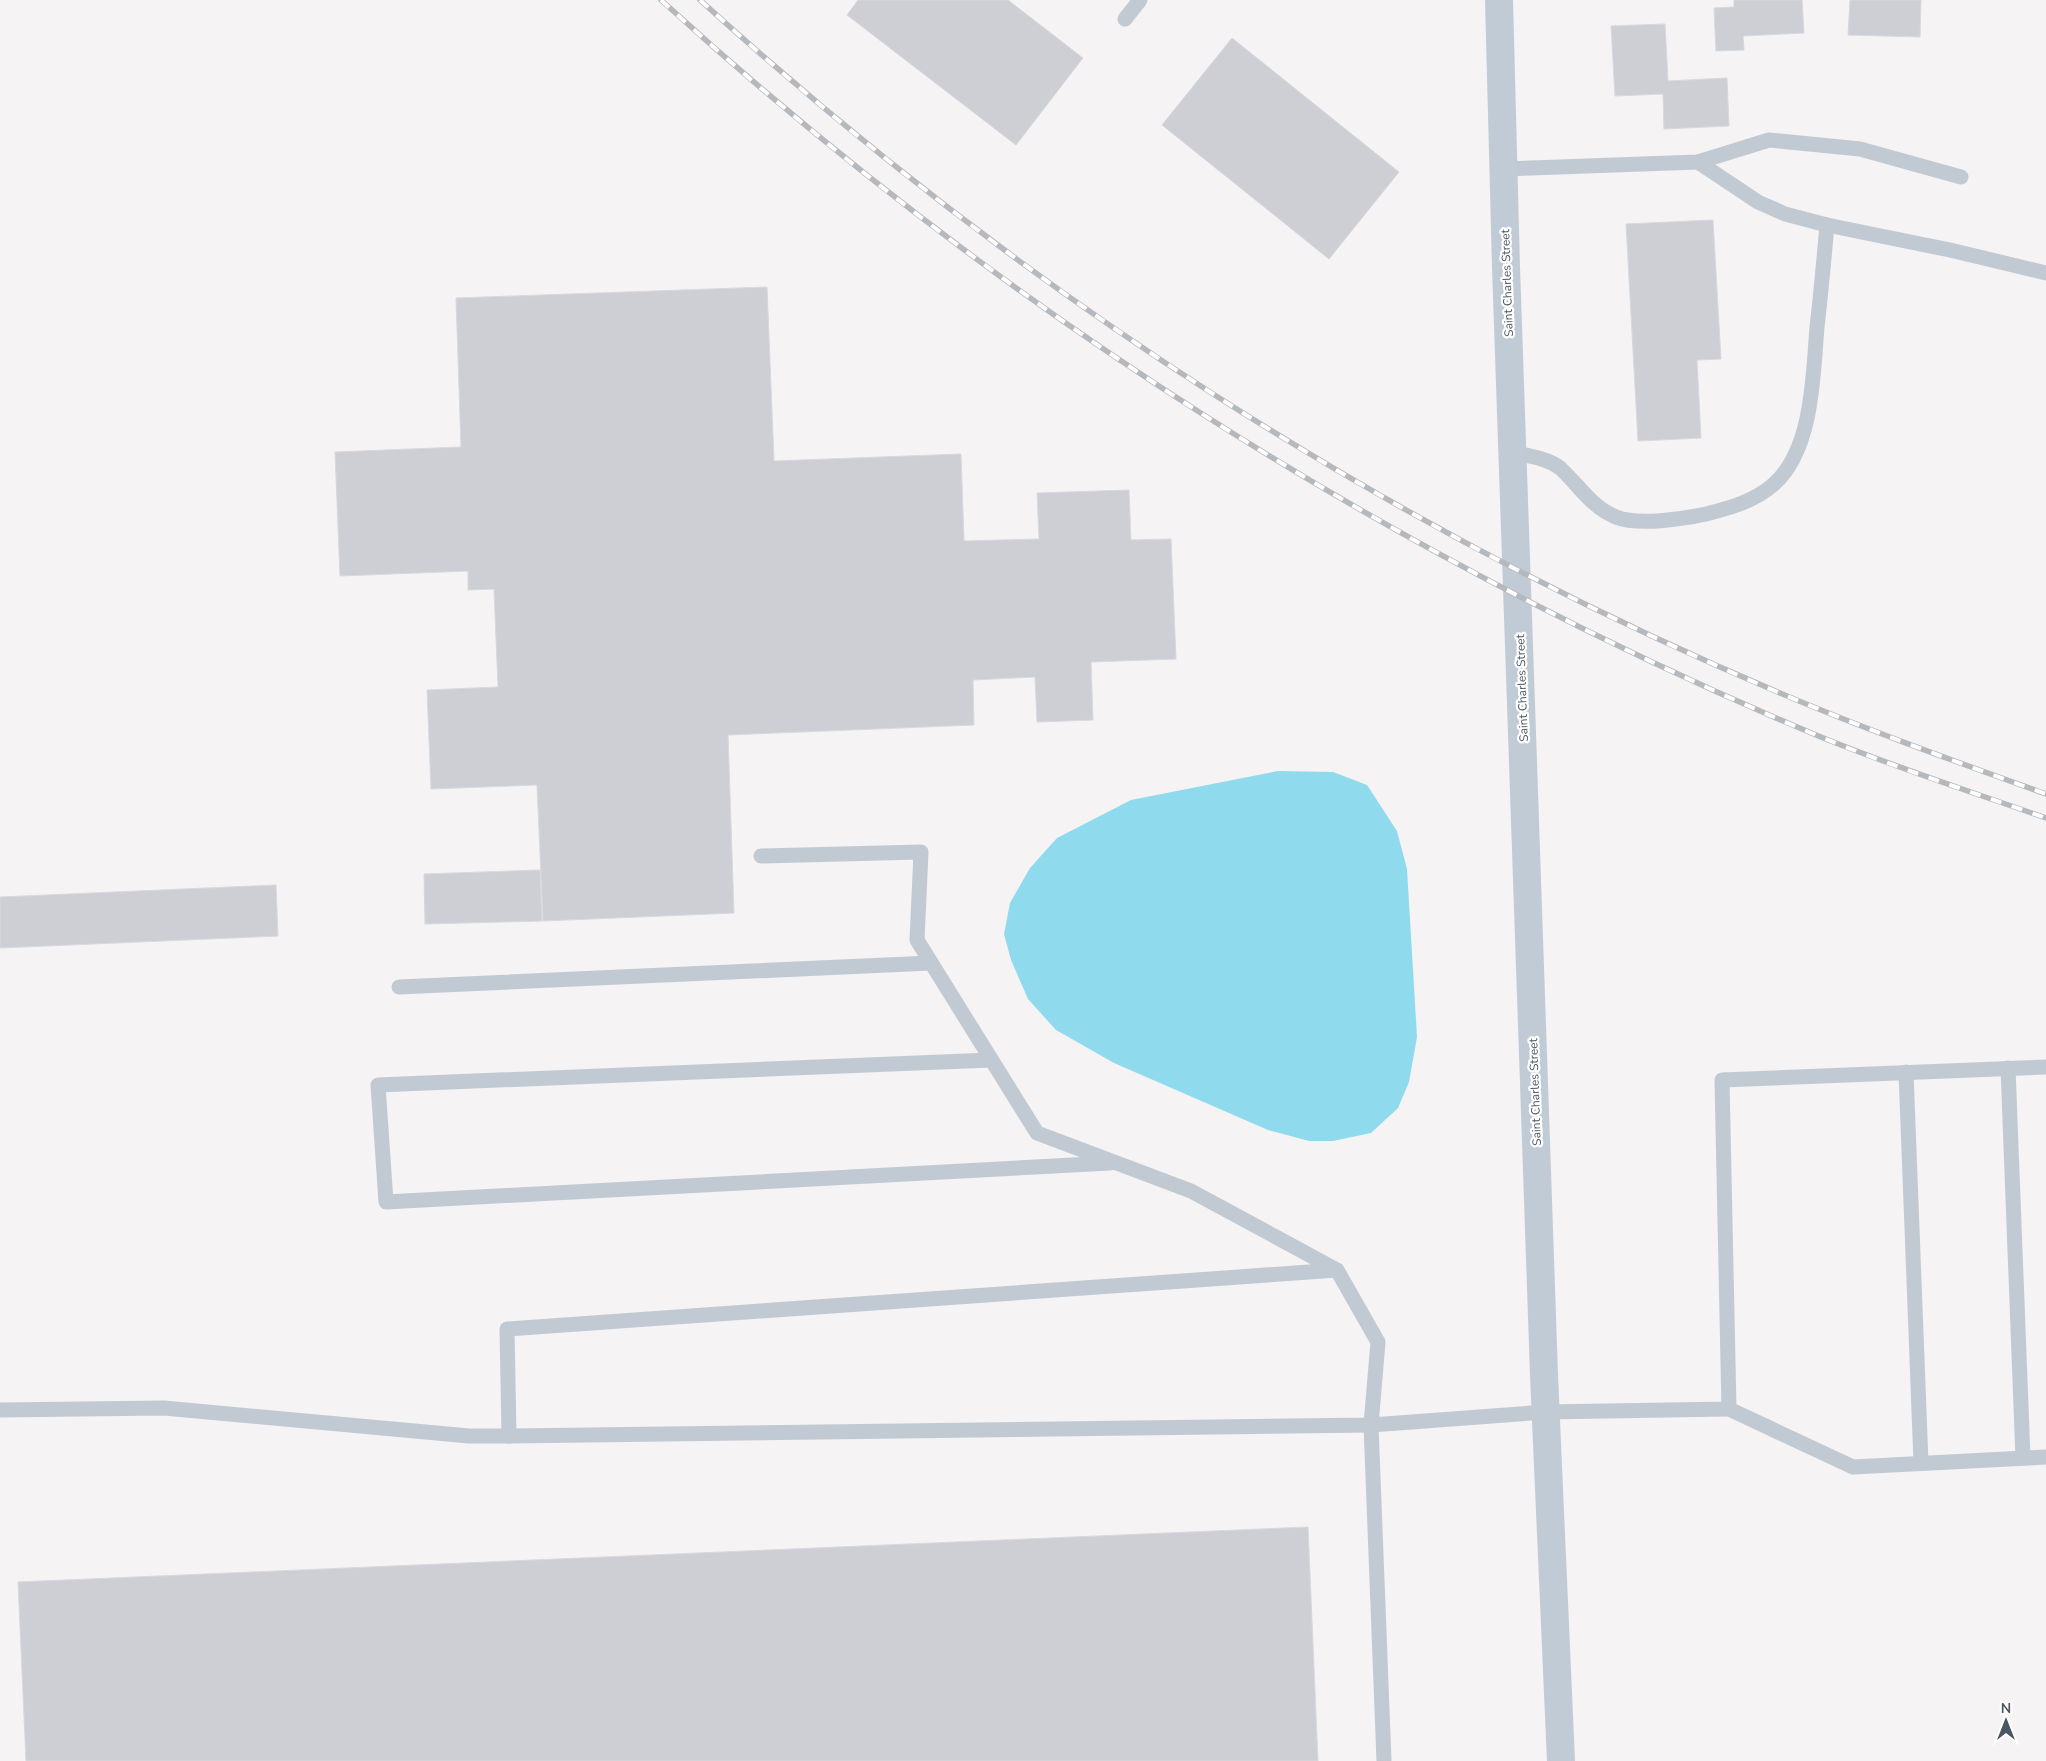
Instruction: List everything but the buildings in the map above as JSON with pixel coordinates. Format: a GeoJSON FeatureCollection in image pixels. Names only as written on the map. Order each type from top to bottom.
{"type":"FeatureCollection","features":[{"type":"Feature","properties":{"kind":"main road","name":"Saint Charles Street"},"geometry":{"type":"LineString","coordinates":[[1499,0],[1503,169],[1545,1412],[1560,1761]]}},
{"type":"Feature","properties":{"kind":"lane"},"geometry":{"type":"LineString","coordinates":[[1125,19],[1140,0]]}},
{"type":"Feature","properties":{"kind":"lane"},"geometry":{"type":"LineString","coordinates":[[1503,169],[1698,162],[1769,140],[1860,149],[1961,177]]}},
{"type":"Feature","properties":{"kind":"lane"},"geometry":{"type":"LineString","coordinates":[[1698,162],[1758,202],[1785,214],[2046,273]]}},
{"type":"Feature","properties":{"kind":"lane"},"geometry":{"type":"LineString","coordinates":[[1513,453],[1542,459],[1559,467],[1596,506],[1617,518],[1646,521],[1692,517],[1739,506],[1774,484],[1793,460],[1808,412],[1827,225]]}},
{"type":"Feature","properties":{"kind":"lane"},"geometry":{"type":"LineString","coordinates":[[761,856],[921,852],[917,940],[1037,1133],[1191,1191],[1337,1270],[1378,1342],[1371,1425],[1384,1761]]}},
{"type":"Feature","properties":{"kind":"lane"},"geometry":{"type":"LineString","coordinates":[[399,987],[931,963]]}},
{"type":"Feature","properties":{"kind":"lane"},"geometry":{"type":"LineString","coordinates":[[992,1060],[378,1085],[386,1202],[1117,1163]]}},
{"type":"Feature","properties":{"kind":"lane"},"geometry":{"type":"LineString","coordinates":[[1729,1409],[1722,1080],[2046,1067]]}},
{"type":"Feature","properties":{"kind":"lane"},"geometry":{"type":"LineString","coordinates":[[2008,1068],[2023,1458]]}},
{"type":"Feature","properties":{"kind":"lane"},"geometry":{"type":"LineString","coordinates":[[1906,1072],[1921,1463]]}},
{"type":"Feature","properties":{"kind":"lane"},"geometry":{"type":"LineString","coordinates":[[509,1436],[507,1329],[1337,1270]]}},
{"type":"Feature","properties":{"kind":"lane"},"geometry":{"type":"LineString","coordinates":[[0,1410],[164,1408],[470,1436],[509,1436],[1371,1425],[1545,1412],[1729,1409],[1853,1467],[2046,1457]]}},
{"type":"Feature","properties":{"kind":"water"},"geometry":{"type":"Polygon","coordinates":[[[1278,771],[1333,772],[1367,785],[1397,831],[1407,869],[1417,1037],[1409,1082],[1398,1108],[1371,1133],[1333,1141],[1309,1141],[1268,1130],[1114,1063],[1056,1030],[1028,999],[1011,960],[1004,934],[1010,903],[1030,868],[1057,838],[1131,800],[1278,771]]]}},
{"type":"Feature","properties":{"kind":"railway"},"geometry":{"type":"LineString","coordinates":[[661,0],[791,113],[925,221],[1064,322],[1207,417],[1354,506],[1504,589],[1659,665],[1816,735],[1901,768],[2046,818]]}},
{"type":"Feature","properties":{"kind":"railway"},"geometry":{"type":"LineString","coordinates":[[700,0],[821,106],[947,207],[1077,302],[1210,392],[1348,477],[1488,555],[1633,627],[1813,707],[2046,794]]}}]}
